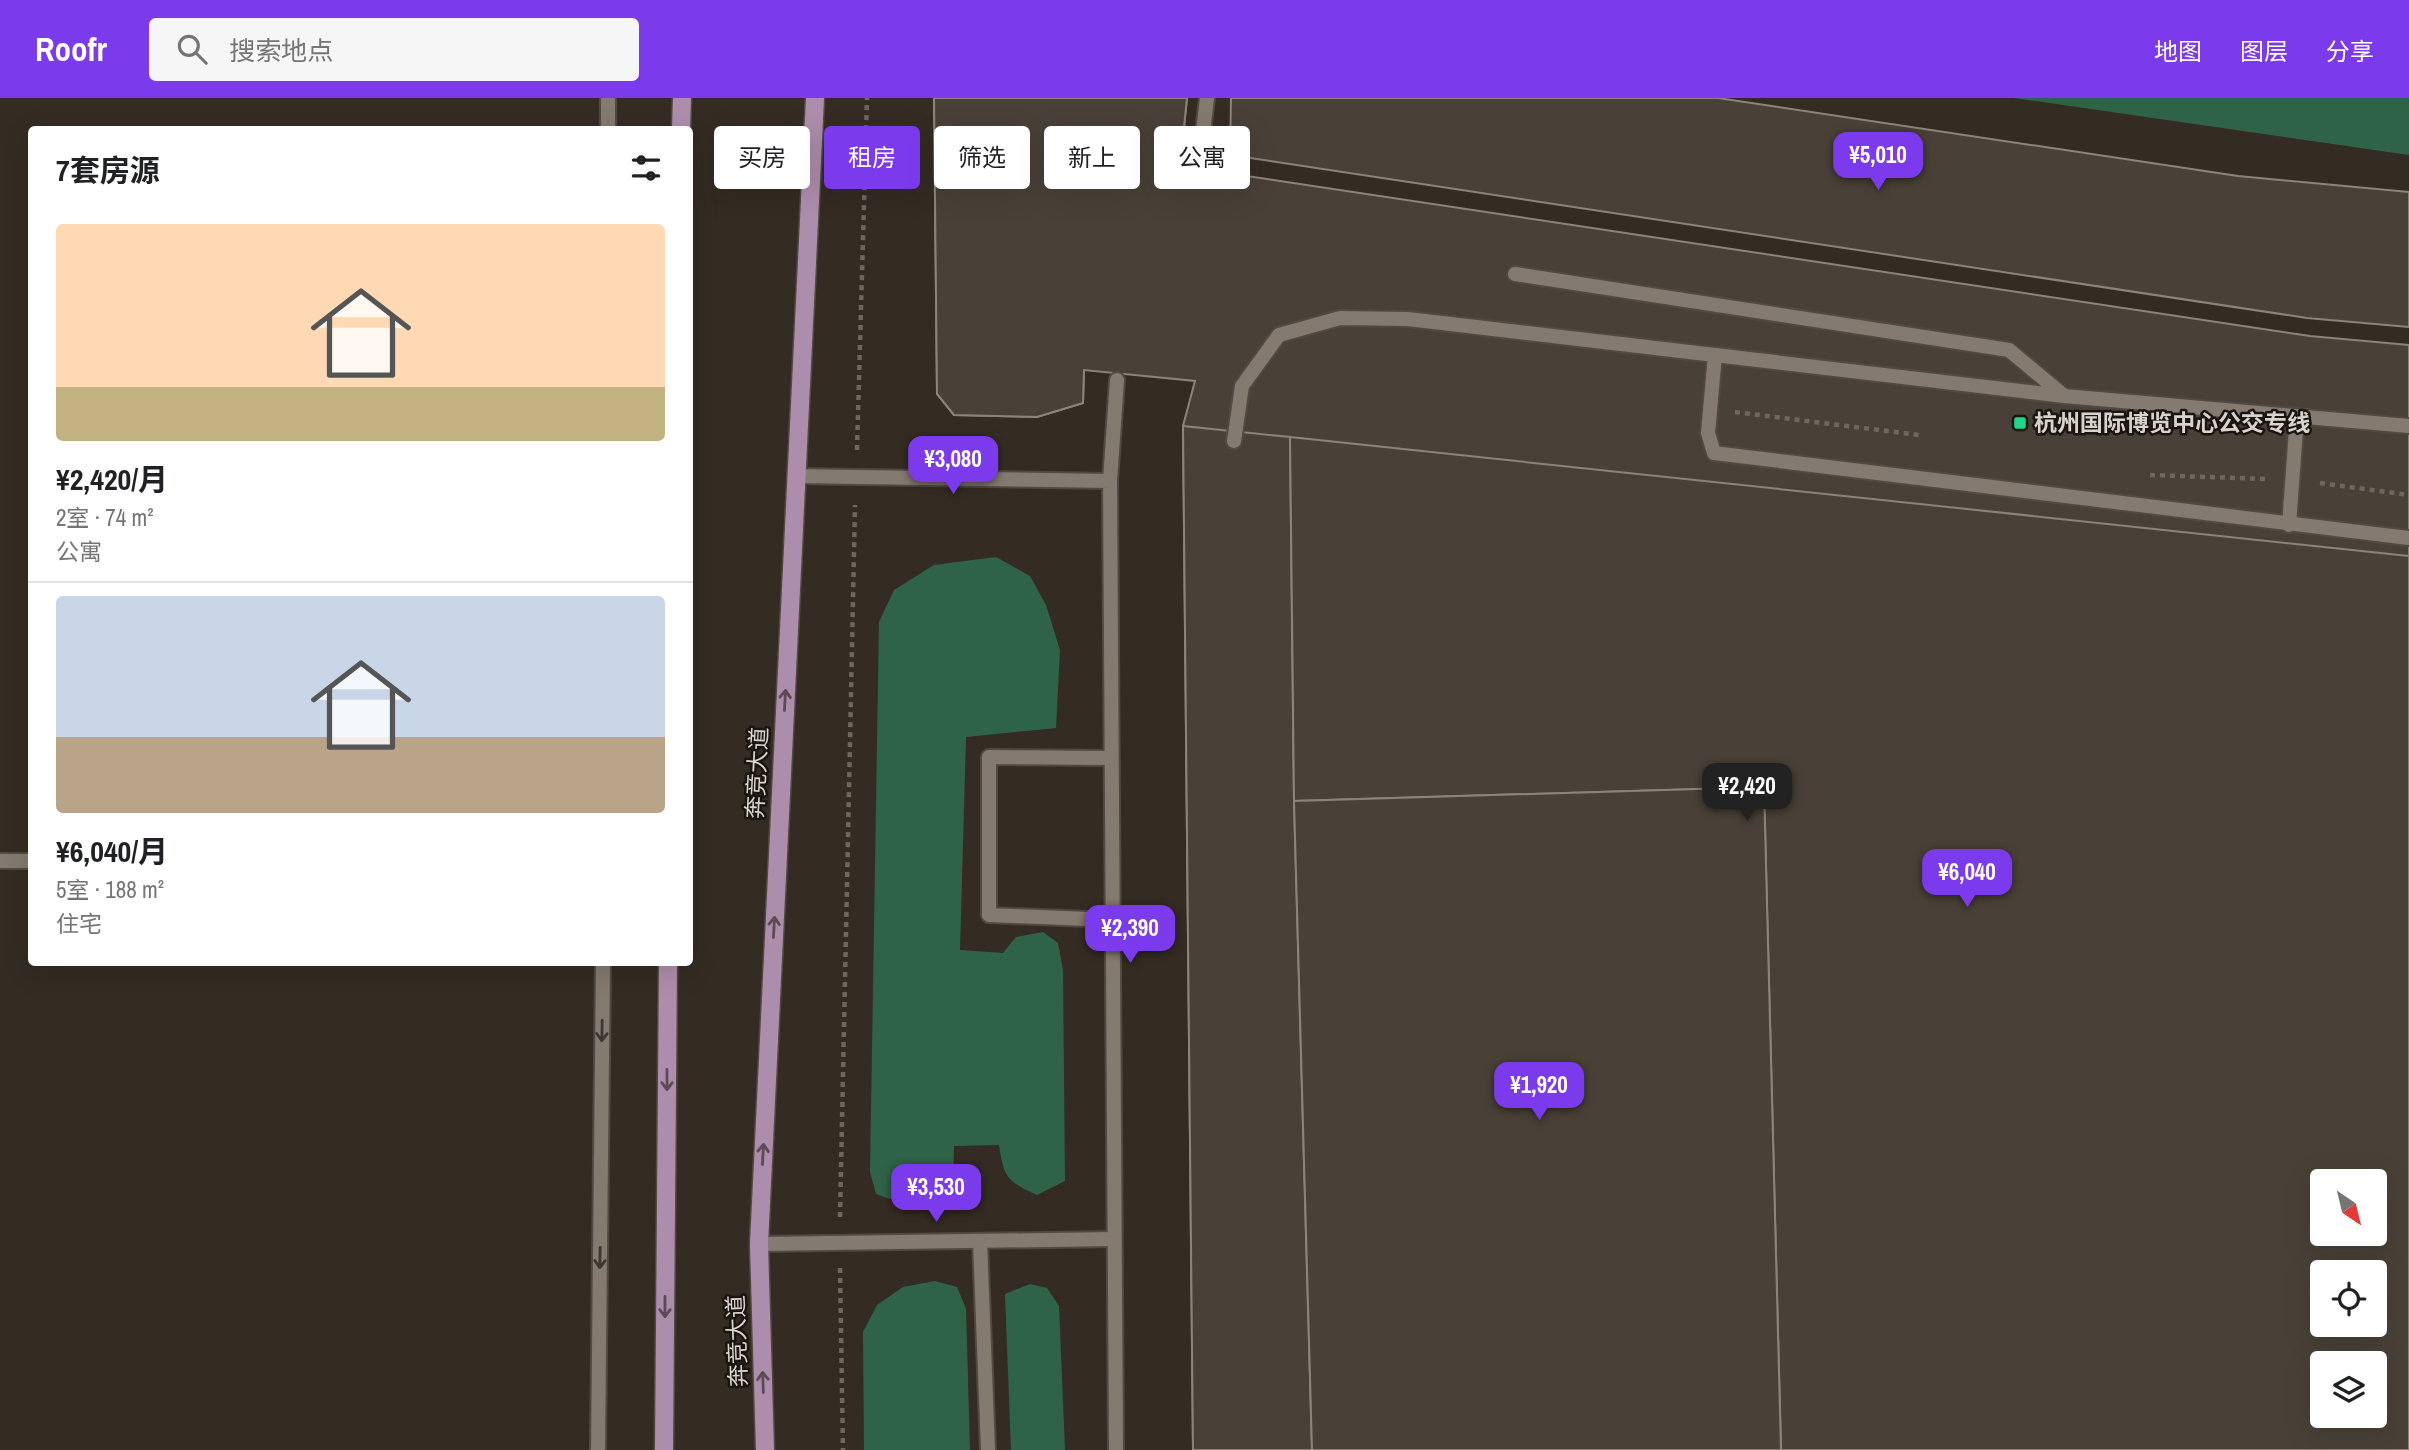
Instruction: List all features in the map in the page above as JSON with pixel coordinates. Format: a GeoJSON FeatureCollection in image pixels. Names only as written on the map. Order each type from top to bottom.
{"type":"FeatureCollection","features":[{"type":"Feature","properties":{"kind":"main road"},"geometry":{"type":"LineString","coordinates":[[681,126],[682,98]]}},
{"type":"Feature","properties":{"kind":"main road","name":"奔竞大道"},"geometry":{"type":"LineString","coordinates":[[765,1450],[759,1244],[815,98]]}},
{"type":"Feature","properties":{"kind":"main road"},"geometry":{"type":"LineString","coordinates":[[664,1450],[668,966]]}},
{"type":"Feature","properties":{"kind":"street"},"geometry":{"type":"LineString","coordinates":[[608,98],[608,126]]}},
{"type":"Feature","properties":{"kind":"street"},"geometry":{"type":"LineString","coordinates":[[1204,126],[1207,98]]}},
{"type":"Feature","properties":{"kind":"street"},"geometry":{"type":"LineString","coordinates":[[1516,274],[2009,350],[2064,396]]}},
{"type":"Feature","properties":{"kind":"street"},"geometry":{"type":"LineString","coordinates":[[1234,441],[1242,386],[1279,335],[1340,318],[1408,319],[2064,396],[2409,426]]}},
{"type":"Feature","properties":{"kind":"street"},"geometry":{"type":"LineString","coordinates":[[1715,355],[1708,433],[1714,453],[2409,538]]}},
{"type":"Feature","properties":{"kind":"street"},"geometry":{"type":"LineString","coordinates":[[1116,1450],[1111,481],[1117,380]]}},
{"type":"Feature","properties":{"kind":"street"},"geometry":{"type":"LineString","coordinates":[[2289,525],[2297,416]]}},
{"type":"Feature","properties":{"kind":"street"},"geometry":{"type":"LineString","coordinates":[[796,477],[1111,481]]}},
{"type":"Feature","properties":{"kind":"street"},"geometry":{"type":"LineString","coordinates":[[1111,758],[989,757],[989,915],[1112,920]]}},
{"type":"Feature","properties":{"kind":"street"},"geometry":{"type":"LineString","coordinates":[[0,860],[28,861]]}},
{"type":"Feature","properties":{"kind":"street"},"geometry":{"type":"LineString","coordinates":[[598,1450],[603,966]]}},
{"type":"Feature","properties":{"kind":"street"},"geometry":{"type":"LineString","coordinates":[[759,1244],[1114,1239]]}},
{"type":"Feature","properties":{"kind":"street"},"geometry":{"type":"LineString","coordinates":[[980,1241],[988,1450]]}},
{"type":"Feature","properties":{"kind":"path"},"geometry":{"type":"LineString","coordinates":[[843,1450],[839,1243],[867,98]]}},
{"type":"Feature","properties":{"kind":"path"},"geometry":{"type":"LineString","coordinates":[[1710,408],[1919,435]]}},
{"type":"Feature","properties":{"kind":"path"},"geometry":{"type":"LineString","coordinates":[[2150,475],[2292,480],[2409,495]]}},
{"type":"Feature","properties":{"kind":"green space"},"geometry":{"type":"Polygon","coordinates":[[[2014,98],[2409,98],[2409,155],[2014,98]]]}},
{"type":"Feature","properties":{"kind":"green space"},"geometry":{"type":"Polygon","coordinates":[[[996,557],[1030,576],[1046,605],[1060,650],[1056,728],[966,737],[960,950],[1003,953],[1016,937],[1043,932],[1058,943],[1063,970],[1065,1181],[1037,1195],[1013,1182],[1005,1172],[999,1145],[954,1146],[953,1188],[915,1201],[897,1200],[876,1194],[870,1172],[879,622],[894,590],[934,565],[996,557]]]}},
{"type":"Feature","properties":{"kind":"green space"},"geometry":{"type":"Polygon","coordinates":[[[935,1281],[957,1287],[966,1309],[970,1450],[864,1450],[863,1332],[877,1305],[903,1287],[935,1281]]]}},
{"type":"Feature","properties":{"kind":"green space"},"geometry":{"type":"Polygon","coordinates":[[[1030,1284],[1047,1288],[1059,1306],[1065,1450],[1011,1450],[1005,1294],[1030,1284]]]}},
{"type":"Feature","properties":{"kind":"building"},"geometry":{"type":"Polygon","coordinates":[[[934,98],[1187,98],[1184,126],[1154,126],[1154,164],[1140,162],[1140,126],[1044,126],[1044,154],[1030,153],[1030,126],[934,126],[934,98]]]}},
{"type":"Feature","properties":{"kind":"building"},"geometry":{"type":"Polygon","coordinates":[[[934,98],[1187,98],[1184,126],[1154,126],[1154,189],[1250,189],[1250,177],[2310,336],[2409,345],[2409,1450],[1193,1450],[1183,426],[1195,381],[1084,370],[1083,403],[1037,417],[954,415],[937,394],[935,189],[1030,189],[1030,126],[934,126],[934,98]]]}},
{"type":"Feature","properties":{"kind":"building"},"geometry":{"type":"Polygon","coordinates":[[[1231,98],[1718,98],[2238,176],[2409,192],[2409,327],[2307,318],[1250,158],[1250,126],[1231,126],[1231,98]]]}},
{"type":"Feature","properties":{"kind":"building"},"geometry":{"type":"Polygon","coordinates":[[[935,189],[1000,189],[997,362],[1084,370],[1083,403],[1037,417],[954,415],[937,394],[935,189]]]}},
{"type":"Feature","properties":{"kind":"building"},"geometry":{"type":"Polygon","coordinates":[[[1183,426],[1290,437],[1294,801],[1312,1450],[1193,1450],[1183,426]]]}},
{"type":"Feature","properties":{"kind":"building"},"geometry":{"type":"Polygon","coordinates":[[[1290,437],[2409,556],[2409,1450],[1781,1450],[1764,787],[1294,801],[1290,437]]]}},
{"type":"Feature","properties":{"kind":"building"},"geometry":{"type":"Polygon","coordinates":[[[1764,787],[1781,1450],[1312,1450],[1294,801],[1764,787]]]}},
{"type":"Feature","properties":{"kind":"place","name":"杭州国际博览中心公交专线"},"geometry":{"type":"Point","coordinates":[2020,423]}}]}
